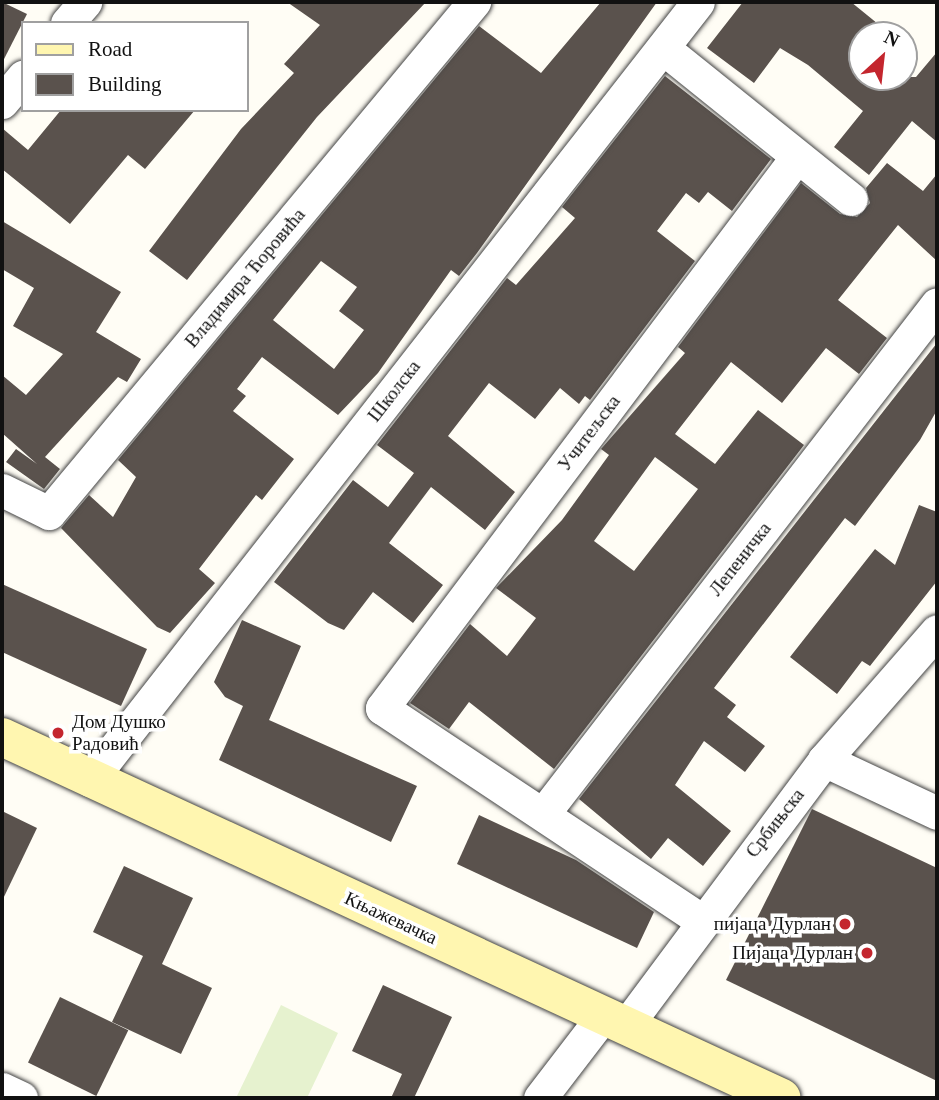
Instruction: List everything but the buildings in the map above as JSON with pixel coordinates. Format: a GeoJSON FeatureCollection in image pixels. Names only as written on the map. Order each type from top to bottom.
{"type":"FeatureCollection","features":[{"type":"Feature","properties":{"kind":"main road","name":"Књажевачка"},"geometry":{"type":"LineString","coordinates":[[2,737],[782,1098]]}},
{"type":"Feature","properties":{"kind":"street"},"geometry":{"type":"LineString","coordinates":[[69,21],[85,2]]}},
{"type":"Feature","properties":{"kind":"street","name":"Владимира Ћоровића"},"geometry":{"type":"LineString","coordinates":[[2,491],[49,513],[474,2]]}},
{"type":"Feature","properties":{"kind":"street","name":"Школска"},"geometry":{"type":"LineString","coordinates":[[90,780],[698,2]]}},
{"type":"Feature","properties":{"kind":"street"},"geometry":{"type":"LineString","coordinates":[[663,48],[796,158],[851,199]]}},
{"type":"Feature","properties":{"kind":"street"},"geometry":{"type":"LineString","coordinates":[[2,102],[21,79]]}},
{"type":"Feature","properties":{"kind":"street","name":"Учитељска"},"geometry":{"type":"LineString","coordinates":[[542,814],[382,708],[796,158]]}},
{"type":"Feature","properties":{"kind":"street","name":"Лепеничка"},"geometry":{"type":"LineString","coordinates":[[542,814],[937,304]]}},
{"type":"Feature","properties":{"kind":"street","name":"Србињска"},"geometry":{"type":"LineString","coordinates":[[540,1098],[614,1021],[701,920],[824,760],[937,631]]}},
{"type":"Feature","properties":{"kind":"street"},"geometry":{"type":"LineString","coordinates":[[824,760],[937,813]]}},
{"type":"Feature","properties":{"kind":"street"},"geometry":{"type":"LineString","coordinates":[[542,814],[701,920]]}},
{"type":"Feature","properties":{"kind":"street"},"geometry":{"type":"LineString","coordinates":[[2,1089],[21,1098]]}},
{"type":"Feature","properties":{"kind":"green space"},"geometry":{"type":"Polygon","coordinates":[[[281,1005],[338,1033],[307,1098],[236,1098],[281,1005]]]}},
{"type":"Feature","properties":{"kind":"place","name":"Дом Душко Радовић"},"geometry":{"type":"Point","coordinates":[58,733]}},
{"type":"Feature","properties":{"kind":"place","name":"пијаца Дурлан"},"geometry":{"type":"Point","coordinates":[845,924]}},
{"type":"Feature","properties":{"kind":"place","name":"Пијаца Дурлан"},"geometry":{"type":"Point","coordinates":[867,953]}}]}
